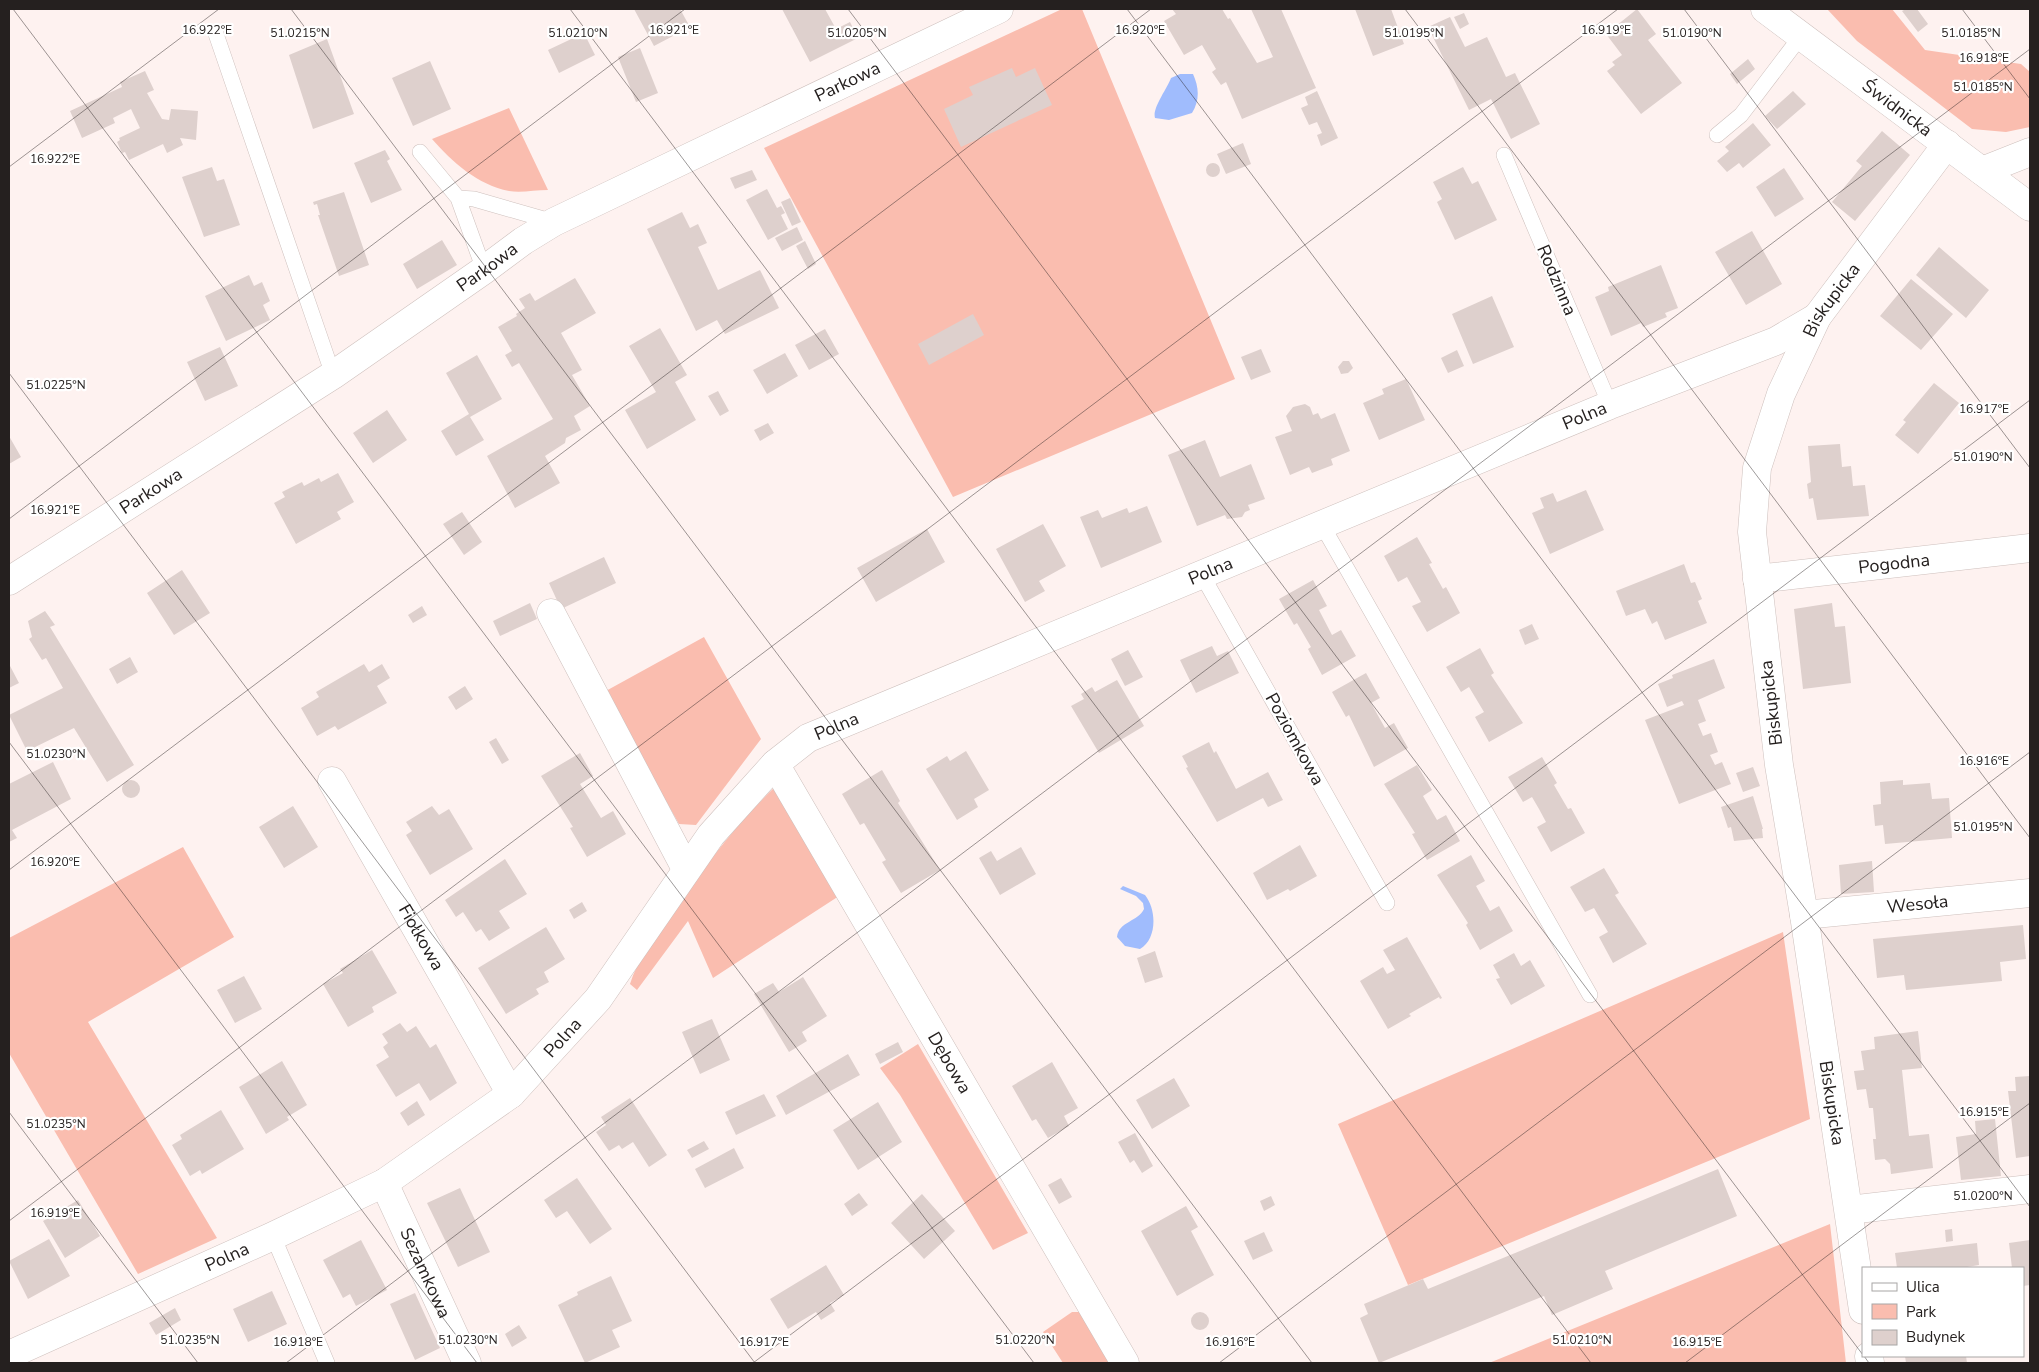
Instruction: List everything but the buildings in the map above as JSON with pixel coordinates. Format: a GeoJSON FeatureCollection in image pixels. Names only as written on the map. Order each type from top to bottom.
{"type":"FeatureCollection","features":[{"type":"Feature","properties":{"kind":"street","name":"Parkowa"},"geometry":{"type":"LineString","coordinates":[[9,581],[333,375],[484,270],[522,241],[554,222],[999,9]]}},
{"type":"Feature","properties":{"kind":"street","name":"Świdnicka"},"geometry":{"type":"LineString","coordinates":[[1765,9],[2030,207]]}},
{"type":"Feature","properties":{"kind":"street","name":"Biskupicka"},"geometry":{"type":"LineString","coordinates":[[1862,1303],[1804,915],[1779,765],[1752,532],[1757,468],[1781,394],[1817,317],[1947,144]]}},
{"type":"Feature","properties":{"kind":"street"},"geometry":{"type":"LineString","coordinates":[[1982,171],[2030,152]]}},
{"type":"Feature","properties":{"kind":"street","name":"Polna"},"geometry":{"type":"LineString","coordinates":[[9,1355],[273,1236],[384,1183],[511,1094],[598,999],[711,836],[775,764],[808,738],[1610,405],[1776,341],[1817,317]]}},
{"type":"Feature","properties":{"kind":"street","name":"Pogodna"},"geometry":{"type":"LineString","coordinates":[[1757,579],[2030,548]]}},
{"type":"Feature","properties":{"kind":"street"},"geometry":{"type":"LineString","coordinates":[[551,613],[686,870]]}},
{"type":"Feature","properties":{"kind":"street","name":"Dębowa"},"geometry":{"type":"LineString","coordinates":[[775,764],[1125,1363]]}},
{"type":"Feature","properties":{"kind":"street","name":"Fiołkowa"},"geometry":{"type":"LineString","coordinates":[[332,781],[511,1094]]}},
{"type":"Feature","properties":{"kind":"street","name":"Wesoła"},"geometry":{"type":"LineString","coordinates":[[1804,915],[2030,893]]}},
{"type":"Feature","properties":{"kind":"street","name":"Sezamkowa"},"geometry":{"type":"LineString","coordinates":[[384,1183],[467,1363]]}},
{"type":"Feature","properties":{"kind":"street"},"geometry":{"type":"LineString","coordinates":[[1849,1210],[2030,1189]]}},
{"type":"Feature","properties":{"kind":"lane"},"geometry":{"type":"LineString","coordinates":[[216,34],[333,375]]}},
{"type":"Feature","properties":{"kind":"lane"},"geometry":{"type":"LineString","coordinates":[[1716,135],[1741,115],[1801,36]]}},
{"type":"Feature","properties":{"kind":"lane"},"geometry":{"type":"LineString","coordinates":[[420,152],[458,198],[484,270]]}},
{"type":"Feature","properties":{"kind":"lane","name":"Rodzinna"},"geometry":{"type":"LineString","coordinates":[[1504,155],[1610,405]]}},
{"type":"Feature","properties":{"kind":"lane"},"geometry":{"type":"LineString","coordinates":[[458,198],[492,204],[554,222]]}},
{"type":"Feature","properties":{"kind":"lane"},"geometry":{"type":"LineString","coordinates":[[1322,525],[1590,995]]}},
{"type":"Feature","properties":{"kind":"lane","name":"Poziomkowa"},"geometry":{"type":"LineString","coordinates":[[1202,575],[1387,903]]}},
{"type":"Feature","properties":{"kind":"lane"},"geometry":{"type":"LineString","coordinates":[[273,1236],[327,1363]]}},
{"type":"Feature","properties":{"kind":"green space"},"geometry":{"type":"Polygon","coordinates":[[[1062,9],[1082,9],[1235,379],[953,497],[764,148],[1062,9]]]}},
{"type":"Feature","properties":{"kind":"green space"},"geometry":{"type":"Polygon","coordinates":[[[1827,9],[1892,9],[1925,50],[2021,64],[2030,72],[2030,127],[2006,132],[1972,129],[1857,41],[1827,9]]]}},
{"type":"Feature","properties":{"kind":"green space"},"geometry":{"type":"Polygon","coordinates":[[[509,108],[548,190],[514,192],[487,184],[457,164],[432,139],[509,108]]]}},
{"type":"Feature","properties":{"kind":"green space"},"geometry":{"type":"Polygon","coordinates":[[[704,637],[761,739],[696,825],[679,824],[604,692],[704,637]]]}},
{"type":"Feature","properties":{"kind":"green space"},"geometry":{"type":"Polygon","coordinates":[[[775,787],[839,896],[713,978],[688,921],[637,990],[630,984],[633,976],[646,951],[666,921],[704,868],[745,818],[775,787]]]}},
{"type":"Feature","properties":{"kind":"green space"},"geometry":{"type":"Polygon","coordinates":[[[183,847],[234,937],[88,1022],[217,1238],[138,1274],[9,1053],[9,938],[183,847]]]}},
{"type":"Feature","properties":{"kind":"green space"},"geometry":{"type":"Polygon","coordinates":[[[1783,932],[1810,1119],[1408,1285],[1338,1124],[1783,932]]]}},
{"type":"Feature","properties":{"kind":"green space"},"geometry":{"type":"Polygon","coordinates":[[[918,1044],[1028,1233],[993,1250],[900,1095],[880,1068],[918,1044]]]}},
{"type":"Feature","properties":{"kind":"green space"},"geometry":{"type":"Polygon","coordinates":[[[1830,1224],[1846,1363],[1489,1363],[1830,1224]]]}},
{"type":"Feature","properties":{"kind":"green space"},"geometry":{"type":"Polygon","coordinates":[[[1072,1312],[1081,1312],[1113,1363],[1063,1363],[1043,1332],[1072,1312]]]}},
{"type":"Feature","properties":{"kind":"water"},"geometry":{"type":"Polygon","coordinates":[[[1180,74],[1193,74],[1197,89],[1195,108],[1192,113],[1169,120],[1155,118],[1158,104],[1171,78],[1180,74]]]}},
{"type":"Feature","properties":{"kind":"water"},"geometry":{"type":"Polygon","coordinates":[[[1123,886],[1145,895],[1152,908],[1153,924],[1150,938],[1140,949],[1125,946],[1117,937],[1121,928],[1138,917],[1144,909],[1143,903],[1136,896],[1120,889],[1123,886]]]}}]}
